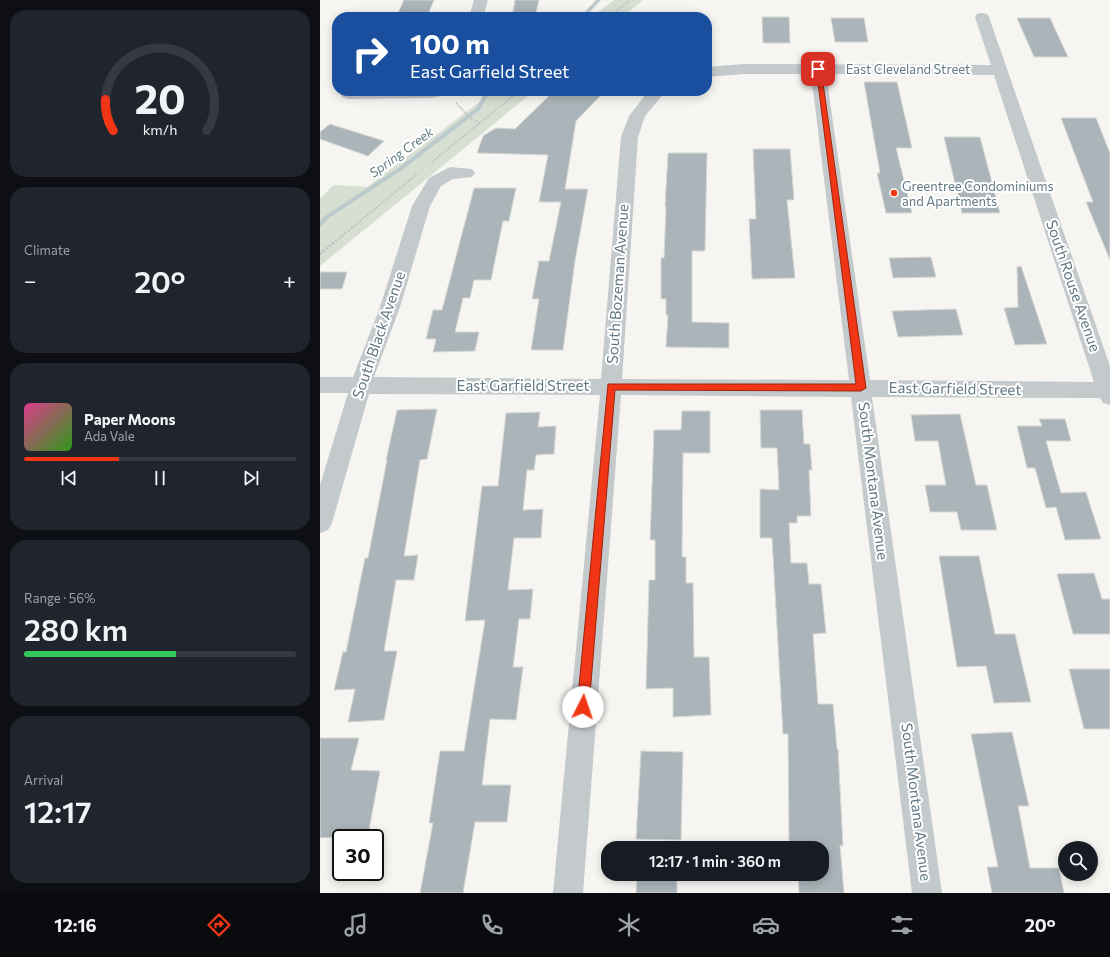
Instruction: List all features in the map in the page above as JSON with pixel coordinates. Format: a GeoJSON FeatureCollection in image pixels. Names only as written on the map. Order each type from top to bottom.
{"type":"FeatureCollection","features":[{"type":"Feature","properties":{"kind":"street"},"geometry":{"type":"LineString","coordinates":[[477,12],[481,0]]}},
{"type":"Feature","properties":{"kind":"street","name":"South Rouse Avenue"},"geometry":{"type":"LineString","coordinates":[[982,17],[1109,392]]}},
{"type":"Feature","properties":{"kind":"street","name":"East Cleveland Street"},"geometry":{"type":"LineString","coordinates":[[712,72],[744,69],[1000,70]]}},
{"type":"Feature","properties":{"kind":"street","name":"South Montana Avenue"},"geometry":{"type":"LineString","coordinates":[[818,69],[928,893]]}},
{"type":"Feature","properties":{"kind":"street","name":"South Bozeman Avenue"},"geometry":{"type":"LineString","coordinates":[[568,893],[611,386],[630,129],[641,108],[653,96]]}},
{"type":"Feature","properties":{"kind":"street","name":"South Black Avenue"},"geometry":{"type":"LineString","coordinates":[[320,523],[368,362],[390,307],[421,206],[436,182],[450,173],[466,173]]}},
{"type":"Feature","properties":{"kind":"street","name":"East Garfield Street"},"geometry":{"type":"LineString","coordinates":[[320,385],[861,388],[1109,392]]}},
{"type":"Feature","properties":{"kind":"path"},"geometry":{"type":"LineString","coordinates":[[615,12],[630,0]]}},
{"type":"Feature","properties":{"kind":"path"},"geometry":{"type":"LineString","coordinates":[[456,102],[470,118],[480,123]]}},
{"type":"Feature","properties":{"kind":"shaded area"},"geometry":{"type":"Polygon","coordinates":[[[614,0],[643,0],[629,12],[598,12],[614,0]]]}},
{"type":"Feature","properties":{"kind":"shaded area"},"geometry":{"type":"Polygon","coordinates":[[[487,96],[528,96],[320,266],[320,198],[334,185],[367,187],[487,96]]]}},
{"type":"Feature","properties":{"kind":"building"},"geometry":{"type":"Polygon","coordinates":[[[404,0],[434,0],[429,12],[398,12],[404,0]]]}},
{"type":"Feature","properties":{"kind":"building"},"geometry":{"type":"Polygon","coordinates":[[[515,0],[539,0],[536,12],[513,12],[515,0]]]}},
{"type":"Feature","properties":{"kind":"building"},"geometry":{"type":"Polygon","coordinates":[[[762,17],[789,17],[790,43],[763,43],[762,17]]]}},
{"type":"Feature","properties":{"kind":"building"},"geometry":{"type":"Polygon","coordinates":[[[831,18],[864,18],[868,42],[835,42],[831,18]]]}},
{"type":"Feature","properties":{"kind":"building"},"geometry":{"type":"Polygon","coordinates":[[[1017,18],[1050,18],[1068,57],[1034,57],[1017,18]]]}},
{"type":"Feature","properties":{"kind":"building"},"geometry":{"type":"Polygon","coordinates":[[[864,82],[897,82],[912,148],[896,148],[912,213],[886,213],[877,173],[880,173],[864,82]]]}},
{"type":"Feature","properties":{"kind":"building"},"geometry":{"type":"Polygon","coordinates":[[[549,96],[600,96],[576,121],[565,189],[588,189],[575,261],[563,350],[531,350],[539,299],[532,299],[539,261],[549,261],[561,202],[539,202],[548,155],[477,153],[483,136],[496,128],[515,129],[549,96]]]}},
{"type":"Feature","properties":{"kind":"building"},"geometry":{"type":"Polygon","coordinates":[[[1061,118],[1096,118],[1110,153],[1110,260],[1086,202],[1093,202],[1061,118]]]}},
{"type":"Feature","properties":{"kind":"building"},"geometry":{"type":"Polygon","coordinates":[[[330,124],[384,141],[368,156],[320,139],[320,132],[330,124]]]}},
{"type":"Feature","properties":{"kind":"building"},"geometry":{"type":"Polygon","coordinates":[[[944,137],[980,137],[1000,213],[962,213],[944,137]]]}},
{"type":"Feature","properties":{"kind":"building"},"geometry":{"type":"Polygon","coordinates":[[[753,149],[790,149],[794,200],[787,200],[795,278],[752,279],[749,219],[756,219],[753,149]]]}},
{"type":"Feature","properties":{"kind":"building"},"geometry":{"type":"Polygon","coordinates":[[[668,153],[707,153],[705,251],[692,251],[692,322],[729,323],[729,348],[666,347],[668,315],[666,315],[666,299],[661,299],[661,258],[664,258],[668,153]]]}},
{"type":"Feature","properties":{"kind":"building"},"geometry":{"type":"Polygon","coordinates":[[[474,188],[516,188],[509,221],[503,221],[491,280],[474,280],[470,298],[463,298],[455,332],[479,332],[475,351],[433,352],[436,339],[426,339],[433,310],[442,310],[474,188]]]}},
{"type":"Feature","properties":{"kind":"building"},"geometry":{"type":"Polygon","coordinates":[[[931,257],[936,277],[893,278],[889,258],[931,257]]]}},
{"type":"Feature","properties":{"kind":"building"},"geometry":{"type":"Polygon","coordinates":[[[1021,266],[1047,344],[1015,345],[1004,308],[1018,307],[1017,267],[1021,266]]]}},
{"type":"Feature","properties":{"kind":"building"},"geometry":{"type":"Polygon","coordinates":[[[320,272],[347,272],[342,289],[320,289],[320,272]]]}},
{"type":"Feature","properties":{"kind":"building"},"geometry":{"type":"Polygon","coordinates":[[[956,309],[963,335],[898,337],[892,311],[956,309]]]}},
{"type":"Feature","properties":{"kind":"building"},"geometry":{"type":"Polygon","coordinates":[[[437,409],[427,459],[420,460],[404,556],[418,555],[414,580],[396,580],[384,651],[397,651],[384,720],[348,722],[355,689],[334,690],[343,652],[346,652],[365,558],[368,558],[397,410],[437,409]]]}},
{"type":"Feature","properties":{"kind":"building"},"geometry":{"type":"Polygon","coordinates":[[[760,410],[802,410],[804,444],[810,444],[812,470],[809,470],[811,516],[797,516],[797,523],[789,523],[791,563],[807,563],[809,584],[821,584],[826,633],[813,634],[818,704],[833,704],[838,749],[843,846],[840,845],[844,893],[799,893],[798,881],[829,881],[829,841],[789,841],[788,734],[783,734],[772,538],[760,538],[760,489],[779,490],[777,448],[761,448],[760,410]]]}},
{"type":"Feature","properties":{"kind":"building"},"geometry":{"type":"Polygon","coordinates":[[[682,411],[710,411],[710,453],[683,453],[682,557],[686,557],[686,583],[693,583],[694,657],[709,657],[711,715],[673,717],[673,688],[646,689],[649,580],[655,580],[655,540],[650,540],[654,430],[681,430],[682,411]]]}},
{"type":"Feature","properties":{"kind":"building"},"geometry":{"type":"Polygon","coordinates":[[[540,412],[538,427],[556,426],[554,454],[536,455],[534,470],[527,470],[523,510],[543,509],[541,538],[514,538],[508,590],[533,589],[530,619],[519,619],[513,667],[523,667],[516,720],[490,719],[482,785],[511,785],[507,822],[475,822],[463,893],[420,893],[433,823],[429,823],[440,751],[464,751],[485,620],[465,621],[482,486],[498,486],[506,413],[540,412]]]}},
{"type":"Feature","properties":{"kind":"building"},"geometry":{"type":"Polygon","coordinates":[[[960,414],[976,485],[987,485],[997,530],[961,530],[957,512],[930,512],[925,485],[946,485],[938,441],[915,441],[911,415],[960,414]]]}},
{"type":"Feature","properties":{"kind":"building"},"geometry":{"type":"Polygon","coordinates":[[[1039,419],[1065,419],[1071,441],[1046,441],[1061,493],[1086,492],[1101,539],[1065,540],[1056,507],[1046,508],[1035,468],[1027,468],[1017,426],[1042,426],[1039,419]]]}},
{"type":"Feature","properties":{"kind":"building"},"geometry":{"type":"Polygon","coordinates":[[[939,556],[979,556],[995,634],[1015,634],[1031,702],[994,703],[986,666],[957,667],[939,556]]]}},
{"type":"Feature","properties":{"kind":"building"},"geometry":{"type":"Polygon","coordinates":[[[1094,573],[1102,599],[1110,599],[1110,634],[1073,634],[1057,574],[1094,573]]]}},
{"type":"Feature","properties":{"kind":"building"},"geometry":{"type":"Polygon","coordinates":[[[1069,669],[1110,669],[1110,729],[1084,729],[1069,669]]]}},
{"type":"Feature","properties":{"kind":"building"},"geometry":{"type":"Polygon","coordinates":[[[1012,732],[1029,806],[1018,806],[1030,868],[1058,868],[1058,881],[1062,881],[1064,893],[992,893],[987,867],[998,867],[971,734],[1012,732]]]}},
{"type":"Feature","properties":{"kind":"building"},"geometry":{"type":"Polygon","coordinates":[[[320,738],[359,738],[351,770],[380,771],[369,829],[332,829],[332,837],[320,838],[320,738]]]}},
{"type":"Feature","properties":{"kind":"building"},"geometry":{"type":"Polygon","coordinates":[[[641,751],[683,752],[681,840],[636,839],[641,751]]]}},
{"type":"Feature","properties":{"kind":"building"},"geometry":{"type":"Polygon","coordinates":[[[637,881],[677,881],[677,893],[636,893],[637,881]]]}},
{"type":"Feature","properties":{"kind":"waterway","name":"Spring Creek"},"geometry":{"type":"LineString","coordinates":[[587,12],[599,0]]}},
{"type":"Feature","properties":{"kind":"waterway","name":"Spring Creek"},"geometry":{"type":"LineString","coordinates":[[320,225],[327,217],[400,169],[478,109],[485,96]]}},
{"type":"Feature","properties":{"kind":"place","name":"Greentree Condominiums and Apartments"},"geometry":{"type":"Point","coordinates":[894,193]}},
{"type":"Feature","properties":{"kind":"route"},"geometry":{"type":"LineString","coordinates":[[583,707],[611,386],[861,388],[818,69]]}}]}
